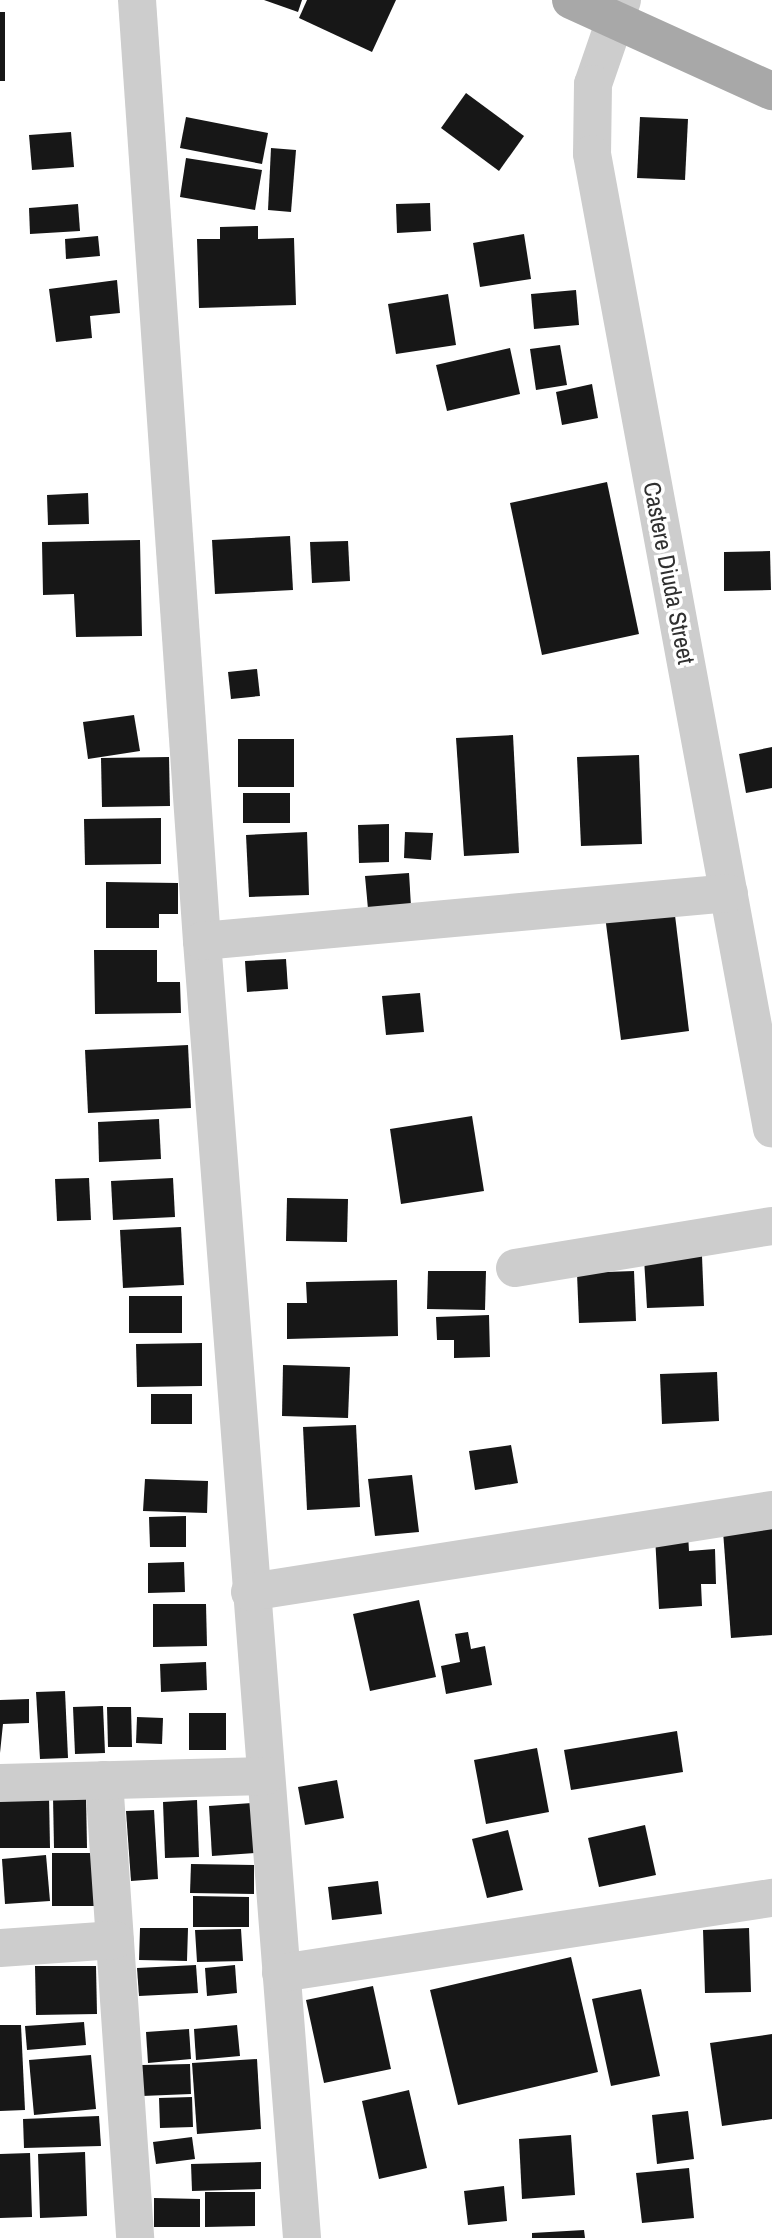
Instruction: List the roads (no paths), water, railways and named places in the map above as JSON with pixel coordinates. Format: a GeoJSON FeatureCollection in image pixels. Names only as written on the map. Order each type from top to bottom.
{"type":"FeatureCollection","features":[{"type":"Feature","properties":{"kind":"main road"},"geometry":{"type":"LineString","coordinates":[[571,0],[618,9],[772,90]]}},
{"type":"Feature","properties":{"kind":"street"},"geometry":{"type":"LineString","coordinates":[[136,0],[250,1592],[302,2238]]}},
{"type":"Feature","properties":{"kind":"street","name":"Castere Diuda Street"},"geometry":{"type":"LineString","coordinates":[[618,9],[593,84],[592,154],[770,1105]]}},
{"type":"Feature","properties":{"kind":"street"},"geometry":{"type":"LineString","coordinates":[[202,940],[729,893]]}},
{"type":"Feature","properties":{"kind":"street"},"geometry":{"type":"LineString","coordinates":[[515,1268],[772,1226]]}},
{"type":"Feature","properties":{"kind":"street"},"geometry":{"type":"LineString","coordinates":[[250,1592],[772,1510]]}},
{"type":"Feature","properties":{"kind":"street"},"geometry":{"type":"LineString","coordinates":[[0,1783],[265,1776]]}},
{"type":"Feature","properties":{"kind":"street"},"geometry":{"type":"LineString","coordinates":[[104,1780],[135,2238]]}},
{"type":"Feature","properties":{"kind":"street"},"geometry":{"type":"LineString","coordinates":[[281,1973],[772,1898]]}},
{"type":"Feature","properties":{"kind":"street"},"geometry":{"type":"LineString","coordinates":[[0,1948],[115,1940]]}}]}
